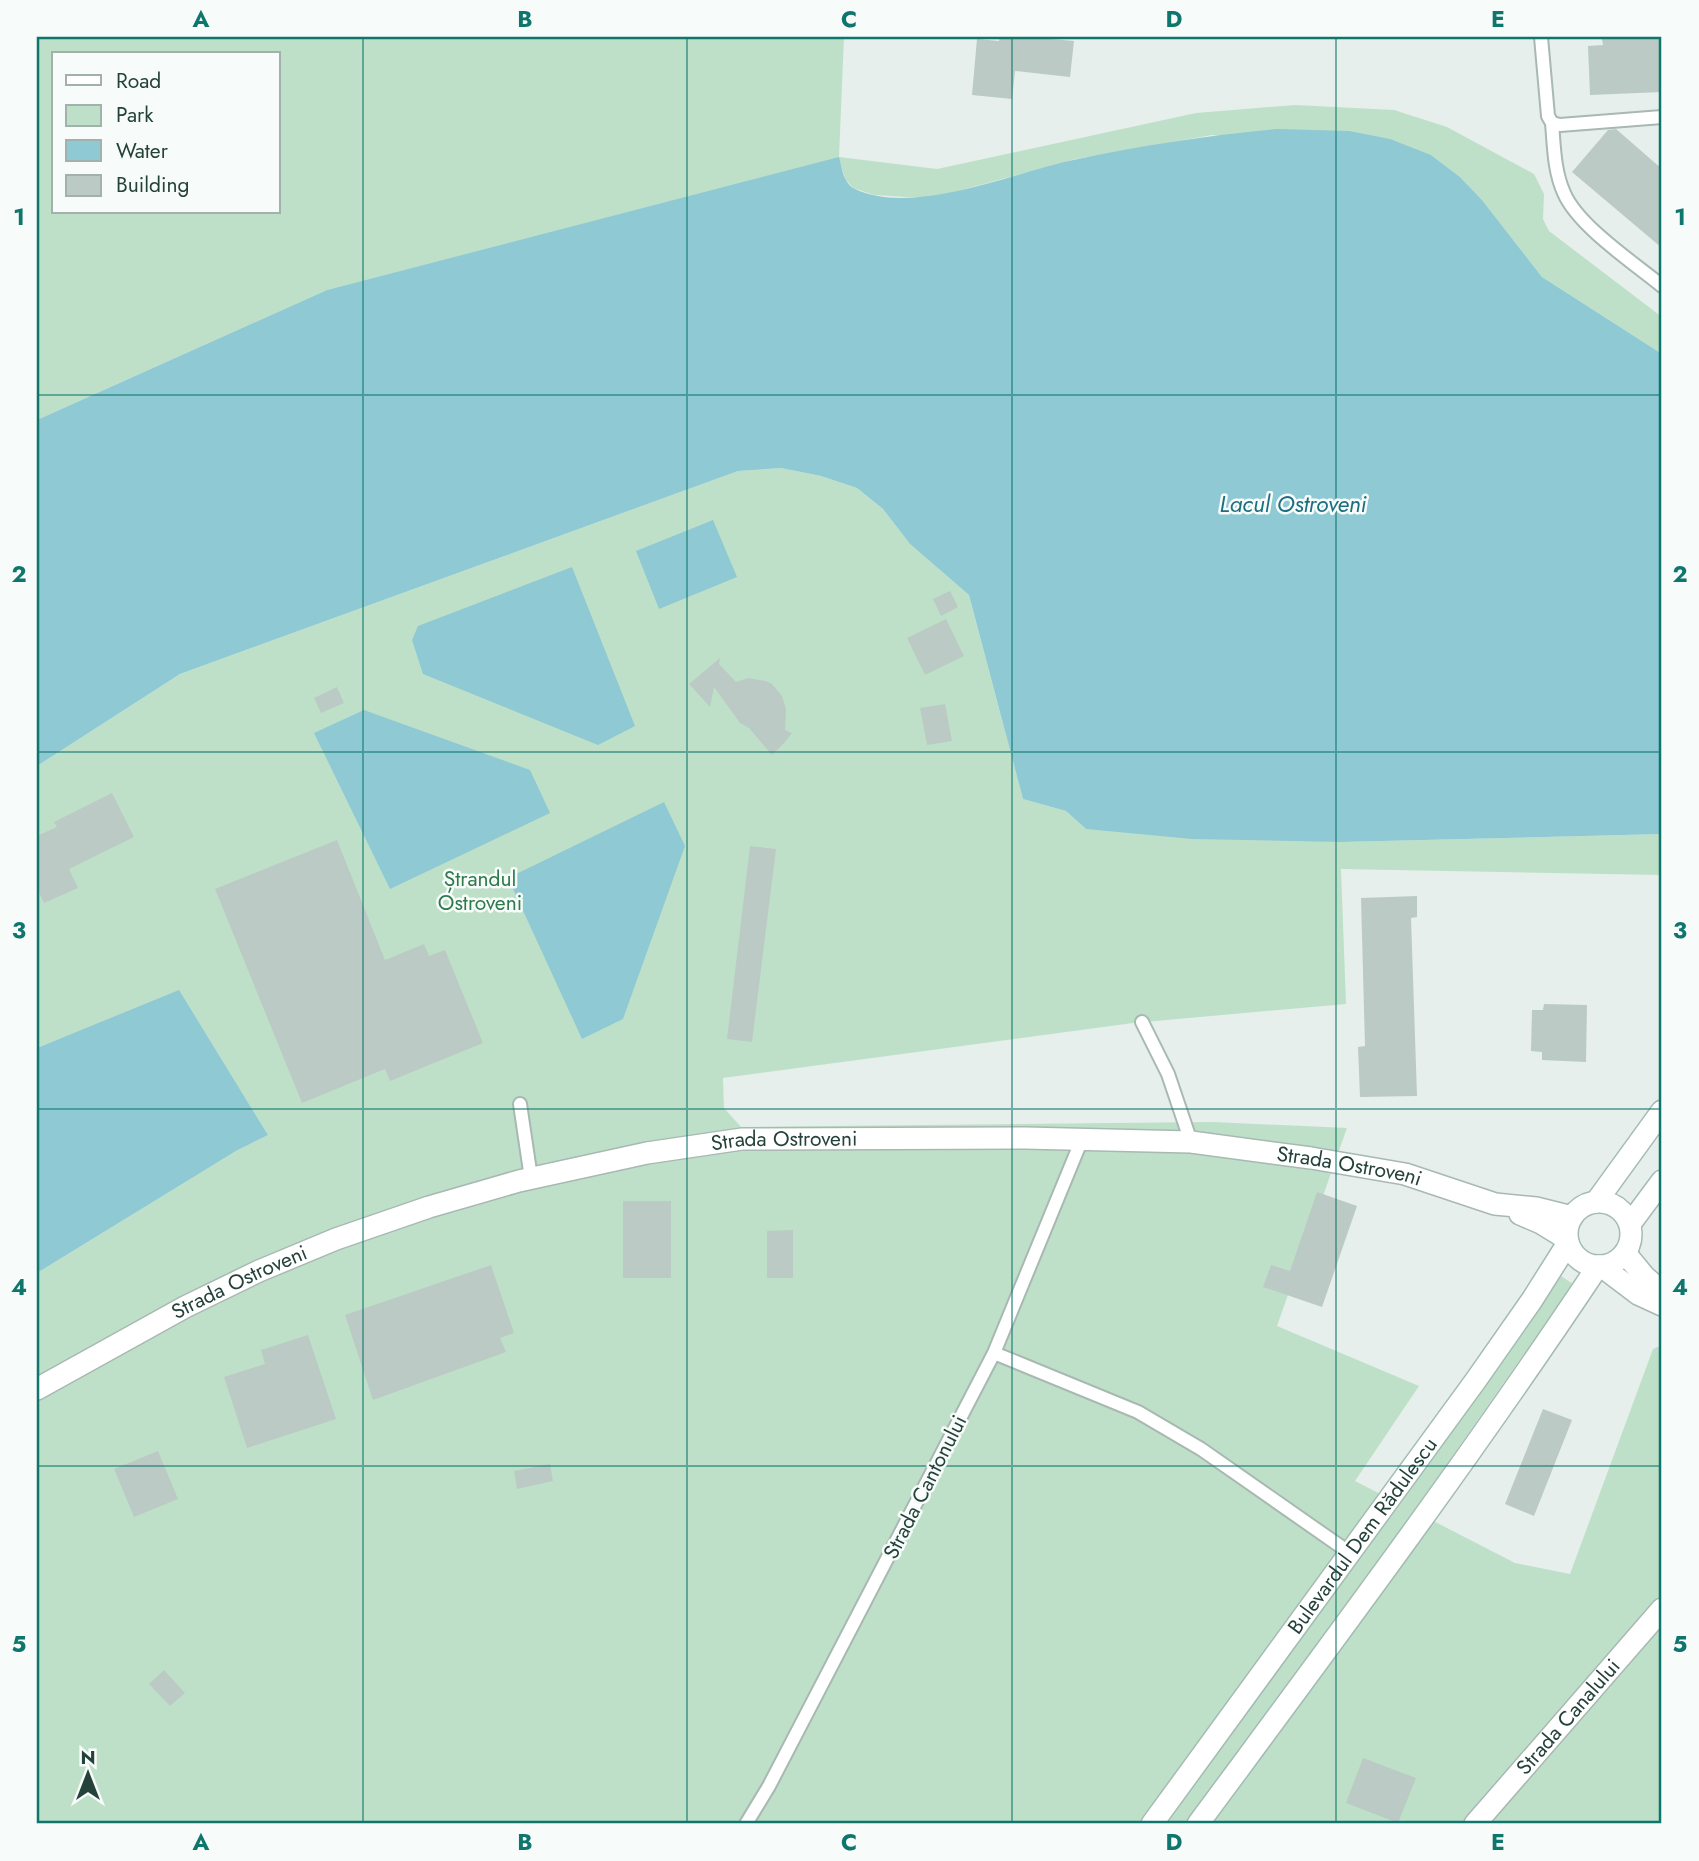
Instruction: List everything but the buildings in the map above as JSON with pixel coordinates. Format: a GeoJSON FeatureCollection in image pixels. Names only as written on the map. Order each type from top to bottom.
{"type":"FeatureCollection","features":[{"type":"Feature","properties":{"kind":"street"},"geometry":{"type":"LineString","coordinates":[[1596,1202],[1662,1111]]}},
{"type":"Feature","properties":{"kind":"street","name":"Strada Ostroveni"},"geometry":{"type":"LineString","coordinates":[[37,1389],[185,1307],[259,1271],[349,1234],[531,1178],[641,1154],[742,1139],[1082,1139],[1191,1142],[1405,1174],[1495,1205],[1536,1208],[1572,1217]]}},
{"type":"Feature","properties":{"kind":"street"},"geometry":{"type":"LineString","coordinates":[[1630,1224],[1662,1181]]}},
{"type":"Feature","properties":{"kind":"street"},"geometry":{"type":"LineString","coordinates":[[1572,1217],[1587,1205],[1596,1202],[1613,1205],[1630,1224],[1631,1234],[1625,1253],[1662,1292]]}},
{"type":"Feature","properties":{"kind":"street"},"geometry":{"type":"LineString","coordinates":[[1495,1205],[1541,1223],[1567,1241],[1579,1259],[1599,1266],[1638,1294],[1662,1305]]}},
{"type":"Feature","properties":{"kind":"street","name":"Bulevardul Dem Rădulescu"},"geometry":{"type":"LineString","coordinates":[[1152,1824],[1532,1300],[1567,1241],[1568,1224],[1572,1217]]}},
{"type":"Feature","properties":{"kind":"street","name":"Bulevardul Dem Rădulescu"},"geometry":{"type":"LineString","coordinates":[[1198,1824],[1340,1631],[1599,1266],[1610,1264],[1625,1253]]}},
{"type":"Feature","properties":{"kind":"street","name":"Strada Canalului"},"geometry":{"type":"LineString","coordinates":[[1475,1824],[1662,1609]]}},
{"type":"Feature","properties":{"kind":"lane"},"geometry":{"type":"LineString","coordinates":[[1541,37],[1548,116],[1552,123],[1557,169],[1563,191],[1572,208],[1662,286]]}},
{"type":"Feature","properties":{"kind":"lane"},"geometry":{"type":"LineString","coordinates":[[1552,123],[1560,125],[1662,117]]}},
{"type":"Feature","properties":{"kind":"lane"},"geometry":{"type":"LineString","coordinates":[[1142,1022],[1168,1074],[1191,1142]]}},
{"type":"Feature","properties":{"kind":"lane"},"geometry":{"type":"LineString","coordinates":[[520,1104],[531,1178]]}},
{"type":"Feature","properties":{"kind":"lane","name":"Strada Cantonului"},"geometry":{"type":"LineString","coordinates":[[746,1824],[769,1786],[994,1353],[1082,1139]]}},
{"type":"Feature","properties":{"kind":"lane"},"geometry":{"type":"LineString","coordinates":[[994,1353],[1138,1412],[1201,1450],[1350,1553]]}},
{"type":"Feature","properties":{"kind":"green space"},"geometry":{"type":"Polygon","coordinates":[[[37,37],[844,37],[839,157],[937,169],[1196,113],[1295,105],[1394,110],[1447,127],[1534,174],[1544,194],[1543,219],[1549,231],[1662,317],[1662,354],[1542,277],[1482,200],[1460,177],[1431,155],[1212,135],[1076,159],[936,197],[874,195],[853,188],[846,180],[838,158],[327,290],[37,420],[37,37]]]}},
{"type":"Feature","properties":{"kind":"green space","name":"Ștrandul Ostroveni"},"geometry":{"type":"Polygon","coordinates":[[[781,468],[821,476],[857,488],[883,509],[910,544],[969,595],[1023,799],[1066,811],[1086,829],[1340,842],[1662,834],[1662,875],[1341,869],[1346,1004],[1133,1023],[723,1078],[724,1108],[741,1127],[1213,1122],[1347,1128],[1277,1326],[1419,1386],[1355,1481],[1400,1504],[1561,1276],[1573,1284],[1414,1511],[1515,1563],[1570,1574],[1653,1349],[1662,1345],[1662,1824],[37,1824],[37,1273],[236,1151],[268,1135],[179,991],[37,1048],[37,766],[180,674],[738,471],[781,468]]]}},
{"type":"Feature","properties":{"kind":"water","name":"Lacul Ostroveni"},"geometry":{"type":"Polygon","coordinates":[[[1277,129],[1349,131],[1390,139],[1431,155],[1460,177],[1482,200],[1542,277],[1662,354],[1662,834],[1340,842],[1192,839],[1086,829],[1066,811],[1023,799],[969,595],[910,544],[883,509],[857,488],[821,476],[781,468],[738,471],[180,674],[37,766],[37,420],[327,290],[839,157],[842,171],[851,187],[879,196],[906,198],[965,189],[1053,165],[1128,149],[1277,129]]]}},
{"type":"Feature","properties":{"kind":"water"},"geometry":{"type":"Polygon","coordinates":[[[713,520],[737,577],[659,609],[636,551],[713,520]]]}},
{"type":"Feature","properties":{"kind":"water"},"geometry":{"type":"Polygon","coordinates":[[[572,567],[635,726],[598,745],[423,674],[412,640],[418,626],[572,567]]]}},
{"type":"Feature","properties":{"kind":"water"},"geometry":{"type":"Polygon","coordinates":[[[364,710],[530,770],[550,813],[390,889],[314,733],[364,710]]]}},
{"type":"Feature","properties":{"kind":"water"},"geometry":{"type":"Polygon","coordinates":[[[664,802],[685,846],[623,1019],[582,1039],[508,878],[664,802]]]}},
{"type":"Feature","properties":{"kind":"water"},"geometry":{"type":"Polygon","coordinates":[[[179,990],[268,1135],[236,1151],[37,1273],[37,1048],[179,990]]]}}]}
